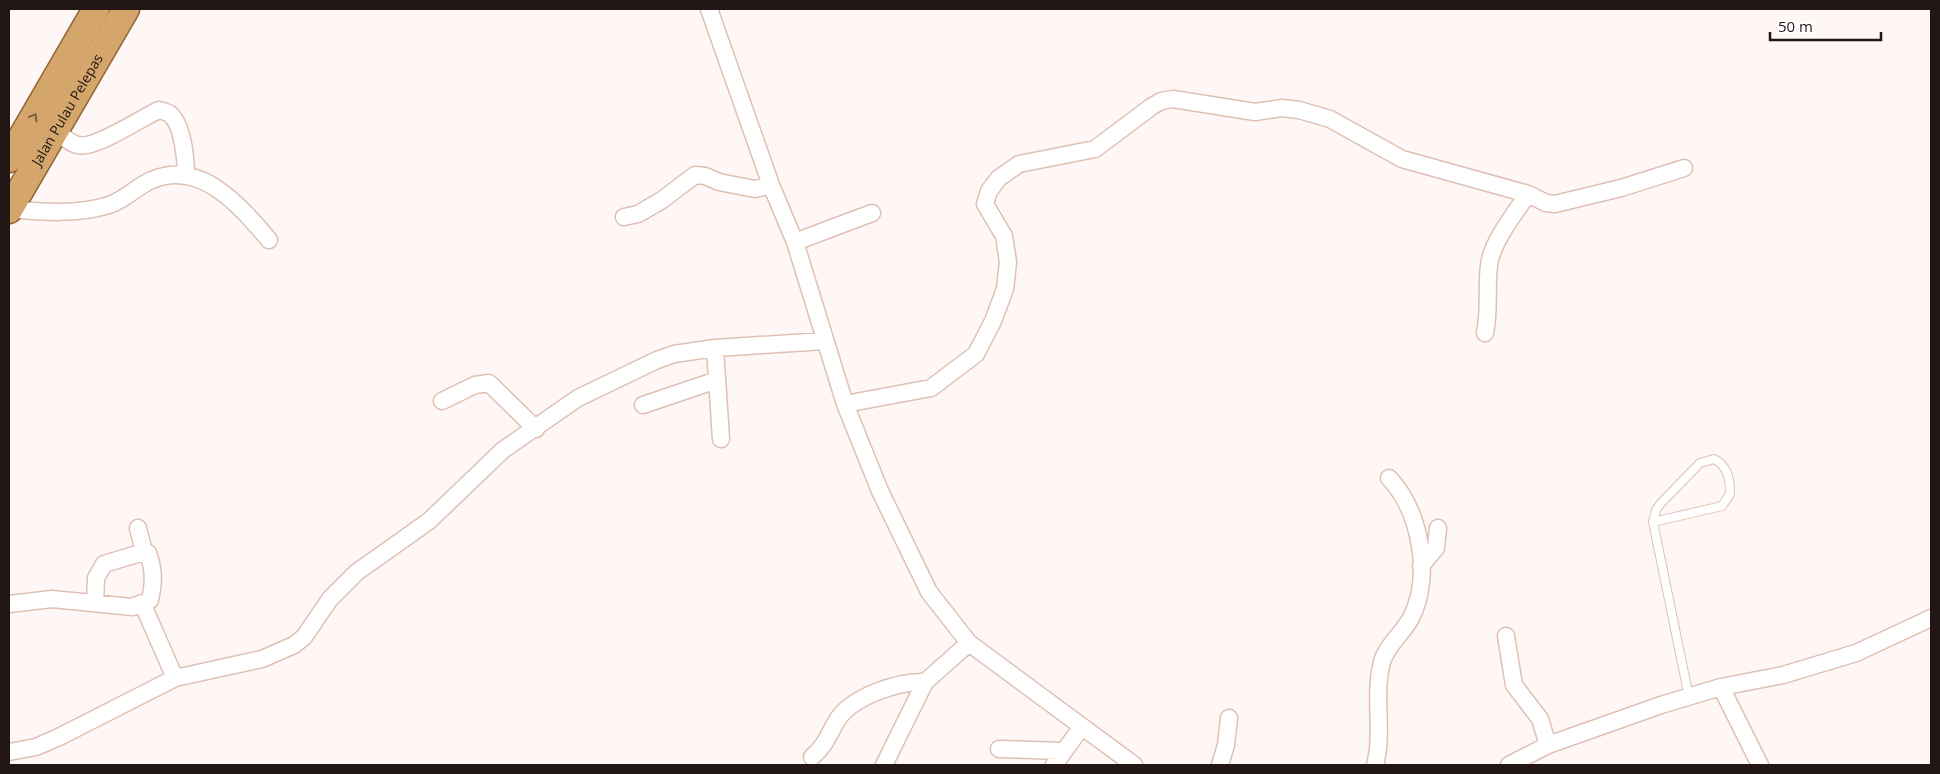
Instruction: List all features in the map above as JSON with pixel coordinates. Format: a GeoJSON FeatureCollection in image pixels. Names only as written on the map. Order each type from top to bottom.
{"type":"FeatureCollection","features":[{"type":"Feature","properties":{"kind":"highway","name":"Jalan Pulau Pelepas"},"geometry":{"type":"LineString","coordinates":[[9,158],[96,9]]}},
{"type":"Feature","properties":{"kind":"highway","name":"Jalan Pulau Pelepas"},"geometry":{"type":"LineString","coordinates":[[9,209],[126,9]]}},
{"type":"Feature","properties":{"kind":"street"},"geometry":{"type":"LineString","coordinates":[[709,9],[771,185],[795,242],[845,404],[880,491],[925,584],[969,643],[1081,728],[1134,765]]}},
{"type":"Feature","properties":{"kind":"street"},"geometry":{"type":"LineString","coordinates":[[845,404],[931,388],[976,354],[993,321],[1005,289],[1008,262],[1004,236],[985,204],[989,191],[999,178],[1019,164],[1095,149],[1161,101],[1190,100],[1233,110],[1255,112],[1282,108],[1299,110],[1330,119],[1402,159],[1528,194],[1546,203],[1563,203],[1621,188],[1684,168]]}},
{"type":"Feature","properties":{"kind":"street"},"geometry":{"type":"LineString","coordinates":[[56,130],[77,145],[87,146],[99,142],[159,110],[170,114],[176,123],[183,145],[186,176]]}},
{"type":"Feature","properties":{"kind":"street"},"geometry":{"type":"LineString","coordinates":[[9,209],[48,212],[93,208],[120,200],[153,179],[171,175],[186,176],[221,190],[245,212],[269,240]]}},
{"type":"Feature","properties":{"kind":"street"},"geometry":{"type":"LineString","coordinates":[[624,217],[638,214],[662,200],[695,175],[755,189],[771,185]]}},
{"type":"Feature","properties":{"kind":"street"},"geometry":{"type":"LineString","coordinates":[[1485,333],[1489,311],[1489,264],[1510,220],[1528,194]]}},
{"type":"Feature","properties":{"kind":"street"},"geometry":{"type":"LineString","coordinates":[[795,242],[872,213]]}},
{"type":"Feature","properties":{"kind":"street"},"geometry":{"type":"LineString","coordinates":[[9,752],[36,747],[175,678],[262,659],[294,645],[304,637],[330,600],[357,572],[429,521],[504,450],[578,398],[657,360],[715,348],[825,341]]}},
{"type":"Feature","properties":{"kind":"street"},"geometry":{"type":"LineString","coordinates":[[715,348],[721,439]]}},
{"type":"Feature","properties":{"kind":"street"},"geometry":{"type":"LineString","coordinates":[[643,405],[717,380]]}},
{"type":"Feature","properties":{"kind":"street"},"geometry":{"type":"LineString","coordinates":[[442,401],[475,385],[489,383],[513,404],[536,429]]}},
{"type":"Feature","properties":{"kind":"street"},"geometry":{"type":"LineString","coordinates":[[1375,765],[1378,689],[1382,662],[1406,626],[1418,601],[1420,566],[1419,544],[1410,511],[1397,487],[1388,478]]}},
{"type":"Feature","properties":{"kind":"street"},"geometry":{"type":"LineString","coordinates":[[9,604],[52,599],[132,607],[143,605],[150,600],[154,581],[153,566],[148,553],[144,552],[138,528]]}},
{"type":"Feature","properties":{"kind":"street"},"geometry":{"type":"LineString","coordinates":[[1420,566],[1436,548],[1438,528]]}},
{"type":"Feature","properties":{"kind":"street"},"geometry":{"type":"LineString","coordinates":[[95,602],[96,578],[104,564],[144,552]]}},
{"type":"Feature","properties":{"kind":"street"},"geometry":{"type":"LineString","coordinates":[[143,605],[175,678]]}},
{"type":"Feature","properties":{"kind":"street"},"geometry":{"type":"LineString","coordinates":[[1509,765],[1548,745],[1689,697],[1721,687],[1783,675],[1848,656],[1931,618]]}},
{"type":"Feature","properties":{"kind":"street"},"geometry":{"type":"LineString","coordinates":[[1506,636],[1514,685],[1540,719],[1548,745]]}},
{"type":"Feature","properties":{"kind":"street"},"geometry":{"type":"LineString","coordinates":[[884,765],[925,682],[969,643]]}},
{"type":"Feature","properties":{"kind":"street"},"geometry":{"type":"LineString","coordinates":[[812,757],[823,748],[844,713],[856,702],[867,696],[913,682],[925,682]]}},
{"type":"Feature","properties":{"kind":"street"},"geometry":{"type":"LineString","coordinates":[[1721,687],[1760,765]]}},
{"type":"Feature","properties":{"kind":"street"},"geometry":{"type":"LineString","coordinates":[[1220,765],[1226,745],[1229,718]]}},
{"type":"Feature","properties":{"kind":"street"},"geometry":{"type":"LineString","coordinates":[[999,749],[1058,758],[1081,728]]}},
{"type":"Feature","properties":{"kind":"lane"},"geometry":{"type":"LineString","coordinates":[[1653,522],[1722,506],[1730,494],[1730,477],[1722,463],[1714,459],[1700,463],[1661,503],[1656,510],[1653,522],[1689,697]]}}]}
